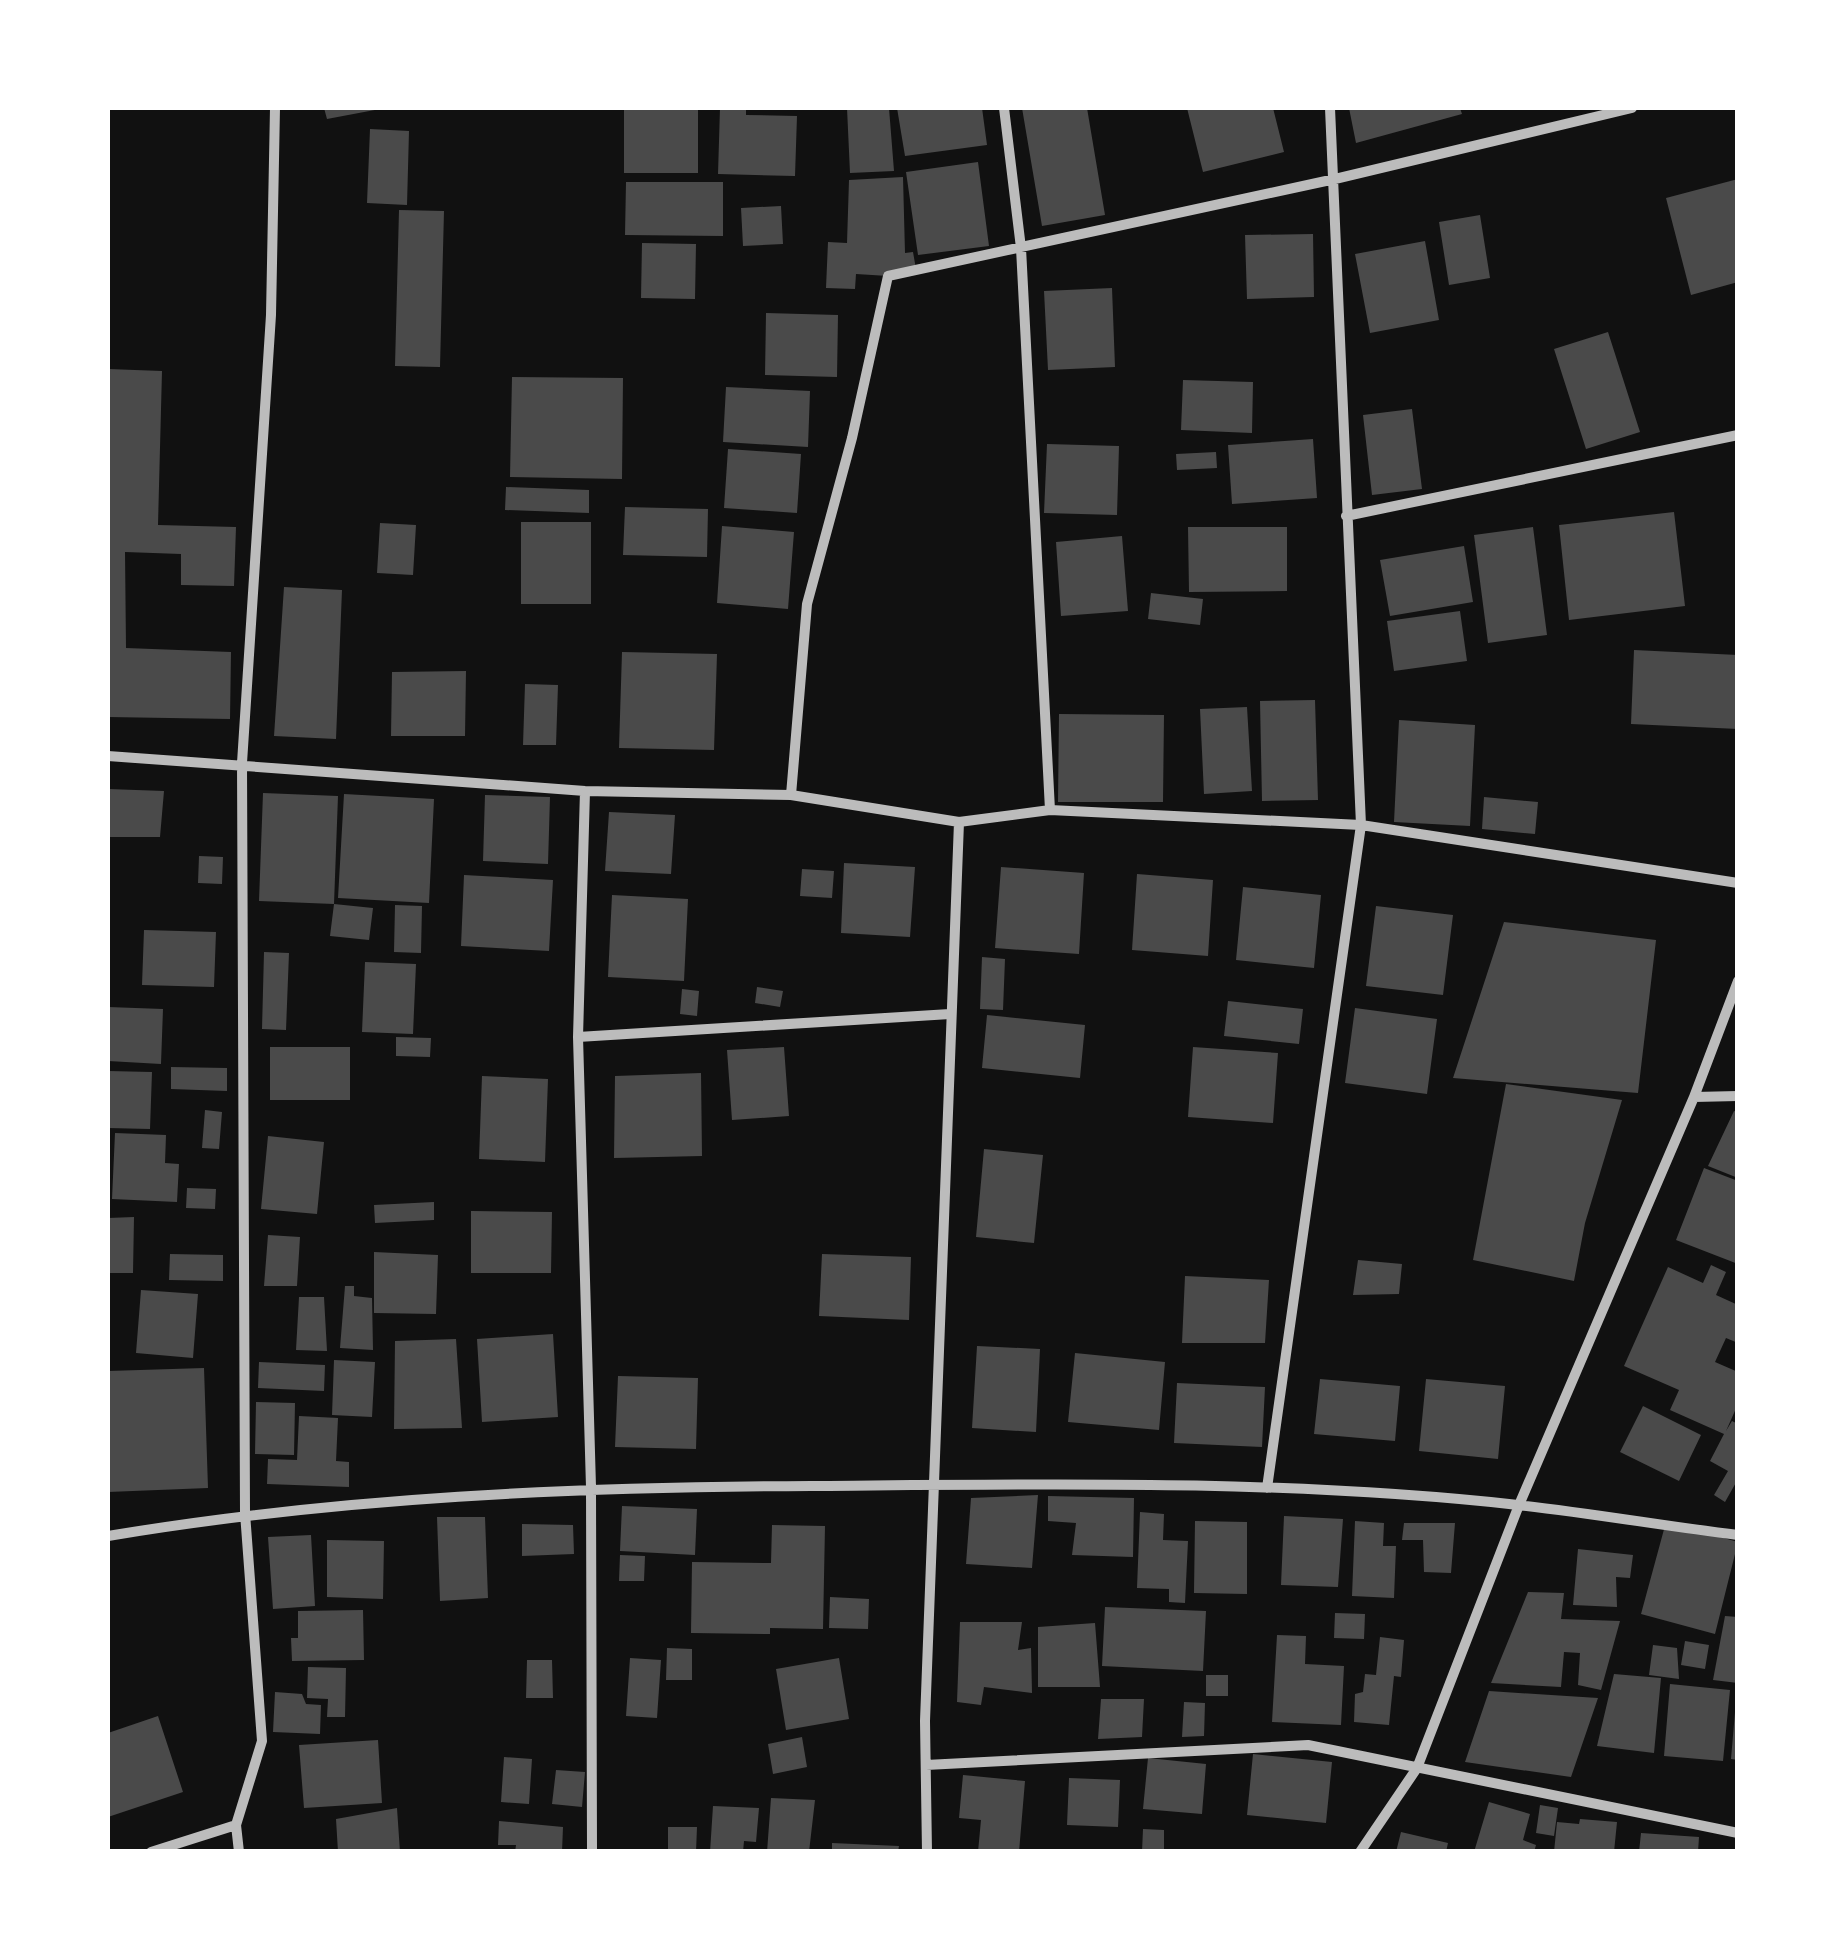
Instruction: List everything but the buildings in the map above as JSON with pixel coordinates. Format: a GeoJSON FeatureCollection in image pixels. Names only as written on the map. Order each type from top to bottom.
{"type":"FeatureCollection","features":[{"type":"Feature","properties":{"kind":"street"},"geometry":{"type":"LineString","coordinates":[[239,1852],[236,1825],[262,1741],[245,1513],[242,764],[271,315],[274,108]]}},
{"type":"Feature","properties":{"kind":"street"},"geometry":{"type":"LineString","coordinates":[[1004,108],[1020,248],[1050,810]]}},
{"type":"Feature","properties":{"kind":"street"},"geometry":{"type":"LineString","coordinates":[[1266,1488],[1361,824],[1330,108]]}},
{"type":"Feature","properties":{"kind":"street"},"geometry":{"type":"LineString","coordinates":[[791,795],[808,604],[852,438],[888,276],[1335,180],[1632,108]]}},
{"type":"Feature","properties":{"kind":"street"},"geometry":{"type":"LineString","coordinates":[[1346,516],[1738,435]]}},
{"type":"Feature","properties":{"kind":"street"},"geometry":{"type":"LineString","coordinates":[[108,756],[585,791],[791,795],[959,822],[1050,810],[1361,824],[1738,882]]}},
{"type":"Feature","properties":{"kind":"street"},"geometry":{"type":"LineString","coordinates":[[585,791],[578,1038],[591,1487],[592,1852]]}},
{"type":"Feature","properties":{"kind":"street"},"geometry":{"type":"LineString","coordinates":[[928,1852],[932,1484],[959,822]]}},
{"type":"Feature","properties":{"kind":"street"},"geometry":{"type":"LineString","coordinates":[[1360,1852],[1417,1768],[1519,1505],[1694,1096],[1738,980]]}},
{"type":"Feature","properties":{"kind":"street"},"geometry":{"type":"LineString","coordinates":[[578,1038],[950,1014]]}},
{"type":"Feature","properties":{"kind":"street"},"geometry":{"type":"LineString","coordinates":[[1694,1096],[1738,1096]]}},
{"type":"Feature","properties":{"kind":"street"},"geometry":{"type":"LineString","coordinates":[[108,1536],[245,1513],[591,1487],[932,1484],[1266,1488],[1519,1505],[1738,1535]]}},
{"type":"Feature","properties":{"kind":"street"},"geometry":{"type":"LineString","coordinates":[[926,1764],[1308,1745],[1738,1833]]}},
{"type":"Feature","properties":{"kind":"street"},"geometry":{"type":"LineString","coordinates":[[151,1852],[236,1825]]}}]}
